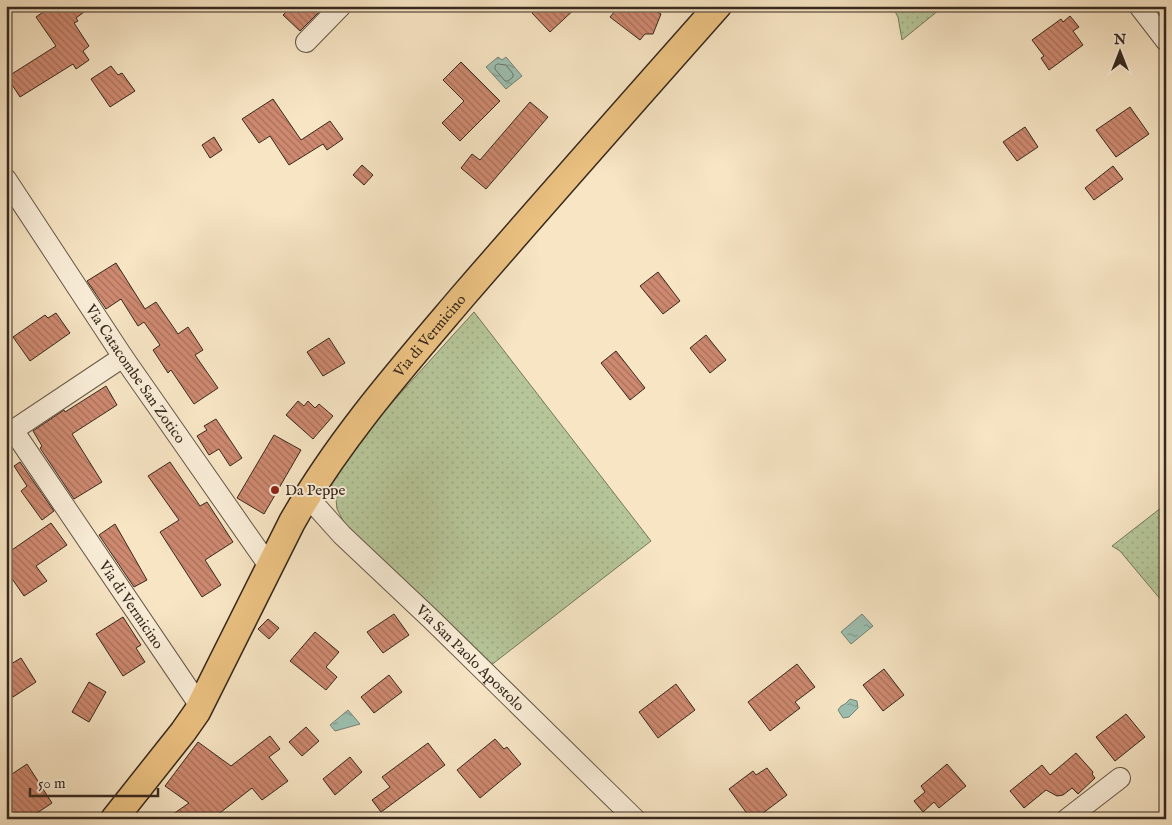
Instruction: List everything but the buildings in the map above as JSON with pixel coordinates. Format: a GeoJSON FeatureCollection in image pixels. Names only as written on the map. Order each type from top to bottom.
{"type":"FeatureCollection","features":[{"type":"Feature","properties":{"kind":"main road","name":"Via di Vermicino"},"geometry":{"type":"LineString","coordinates":[[114,819],[183,732],[200,706],[269,566],[307,496],[358,422],[388,384],[536,211],[718,6]]}},
{"type":"Feature","properties":{"kind":"street"},"geometry":{"type":"LineString","coordinates":[[306,42],[342,6]]}},
{"type":"Feature","properties":{"kind":"street"},"geometry":{"type":"LineString","coordinates":[[1139,6],[1166,41]]}},
{"type":"Feature","properties":{"kind":"street","name":"Via Catacombe San Zotico"},"geometry":{"type":"LineString","coordinates":[[6,179],[123,357],[269,566]]}},
{"type":"Feature","properties":{"kind":"street"},"geometry":{"type":"LineString","coordinates":[[10,432],[123,357]]}},
{"type":"Feature","properties":{"kind":"street","name":"Via di Vermicino"},"geometry":{"type":"LineString","coordinates":[[10,432],[200,706]]}},
{"type":"Feature","properties":{"kind":"street","name":"Via San Paolo Apostolo"},"geometry":{"type":"LineString","coordinates":[[307,496],[342,535],[431,619],[635,819]]}},
{"type":"Feature","properties":{"kind":"street"},"geometry":{"type":"LineString","coordinates":[[1067,819],[1120,778]]}},
{"type":"Feature","properties":{"kind":"green space"},"geometry":{"type":"Polygon","coordinates":[[[892,6],[944,6],[902,40],[898,17],[892,6]]]}},
{"type":"Feature","properties":{"kind":"green space"},"geometry":{"type":"Polygon","coordinates":[[[474,312],[651,541],[490,666],[350,534],[337,509],[335,489],[327,480],[367,430],[474,312]]]}},
{"type":"Feature","properties":{"kind":"green space"},"geometry":{"type":"Polygon","coordinates":[[[1166,504],[1166,606],[1120,551],[1112,546],[1166,504]]]}},
{"type":"Feature","properties":{"kind":"water"},"geometry":{"type":"Polygon","coordinates":[[[498,57],[502,60],[506,57],[522,76],[506,89],[486,67],[498,57]]]}},
{"type":"Feature","properties":{"kind":"water"},"geometry":{"type":"Polygon","coordinates":[[[862,614],[873,626],[851,644],[841,632],[862,614]]]}},
{"type":"Feature","properties":{"kind":"water"},"geometry":{"type":"Polygon","coordinates":[[[850,699],[857,701],[858,708],[849,717],[843,718],[838,710],[850,699]]]}},
{"type":"Feature","properties":{"kind":"water"},"geometry":{"type":"Polygon","coordinates":[[[348,710],[360,724],[335,731],[330,725],[348,710]]]}},
{"type":"Feature","properties":{"kind":"place","name":"Da Peppe"},"geometry":{"type":"Point","coordinates":[275,490]}}]}
